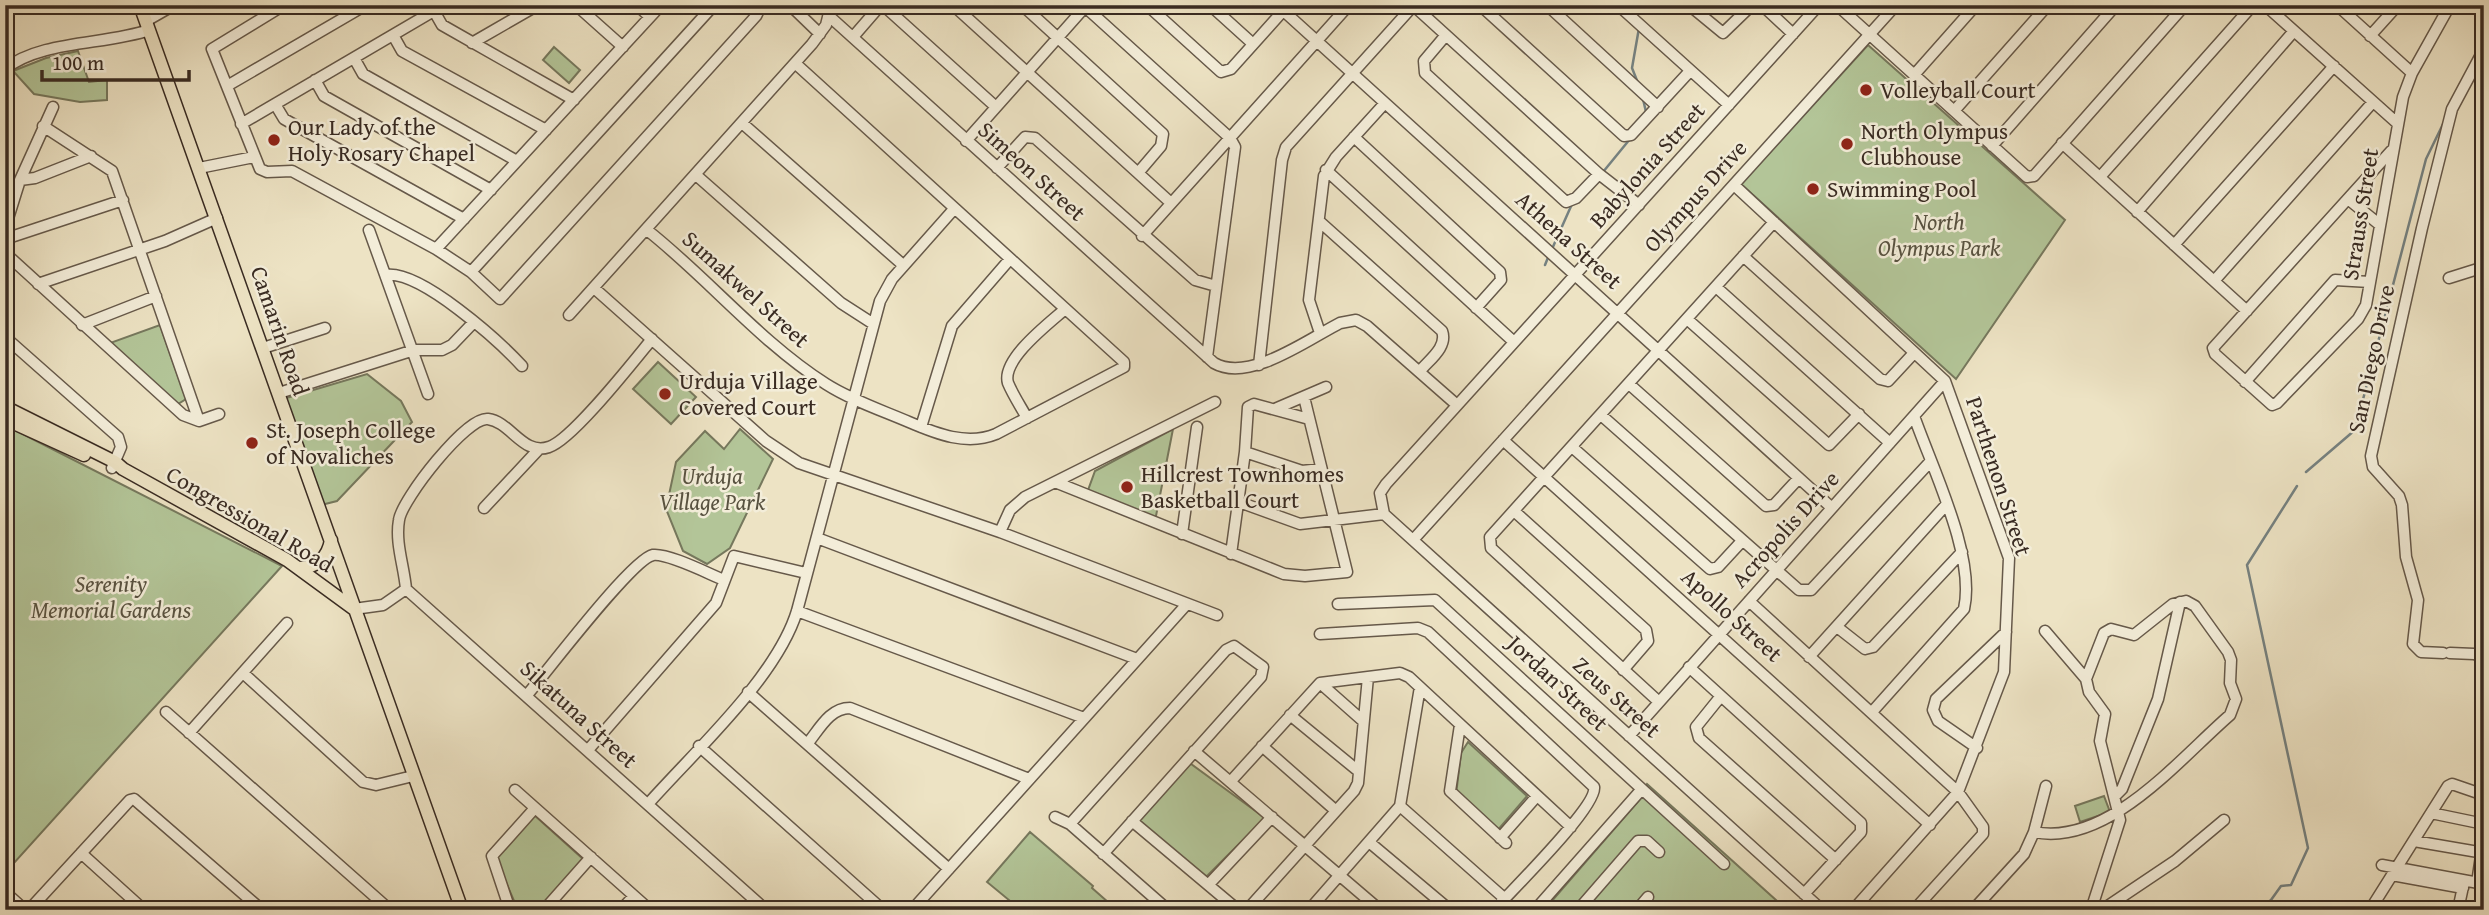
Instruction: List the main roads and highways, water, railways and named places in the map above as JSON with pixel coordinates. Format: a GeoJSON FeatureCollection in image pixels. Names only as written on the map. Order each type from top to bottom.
{"type":"FeatureCollection","features":[{"type":"Feature","properties":{"kind":"main road","name":"Camarin Road"},"geometry":{"type":"LineString","coordinates":[[146,15],[462,910]]}},
{"type":"Feature","properties":{"kind":"main road","name":"Congressional Road"},"geometry":{"type":"LineString","coordinates":[[5,407],[117,466],[303,571],[355,609]]}},
{"type":"Feature","properties":{"kind":"main road","name":"Congressional Road"},"geometry":{"type":"LineString","coordinates":[[5,419],[117,466]]}},
{"type":"Feature","properties":{"kind":"main road"},"geometry":{"type":"LineString","coordinates":[[303,571],[322,559],[331,540]]}},
{"type":"Feature","properties":{"kind":"main road"},"geometry":{"type":"LineString","coordinates":[[303,571],[324,568],[336,553]]}},
{"type":"Feature","properties":{"kind":"waterway"},"geometry":{"type":"LineString","coordinates":[[1638,83],[1632,68],[1639,28]]}},
{"type":"Feature","properties":{"kind":"waterway"},"geometry":{"type":"LineString","coordinates":[[1643,99],[1646,112]]}},
{"type":"Feature","properties":{"kind":"waterway"},"geometry":{"type":"LineString","coordinates":[[2306,472],[2355,430],[2426,159],[2444,122]]}},
{"type":"Feature","properties":{"kind":"waterway"},"geometry":{"type":"LineString","coordinates":[[1603,172],[1630,139]]}},
{"type":"Feature","properties":{"kind":"waterway"},"geometry":{"type":"LineString","coordinates":[[1552,249],[1572,204]]}},
{"type":"Feature","properties":{"kind":"waterway"},"geometry":{"type":"LineString","coordinates":[[1545,265],[1549,255]]}},
{"type":"Feature","properties":{"kind":"waterway"},"geometry":{"type":"LineString","coordinates":[[2256,910],[2271,900],[2281,886],[2291,885],[2308,848],[2247,565],[2297,486]]}},
{"type":"Feature","properties":{"kind":"place","name":"Volleyball Court"},"geometry":{"type":"Point","coordinates":[1866,90]}},
{"type":"Feature","properties":{"kind":"place","name":"Our Lady of the Holy Rosary Chapel"},"geometry":{"type":"Point","coordinates":[274,140]}},
{"type":"Feature","properties":{"kind":"place","name":"North Olympus Clubhouse"},"geometry":{"type":"Point","coordinates":[1847,144]}},
{"type":"Feature","properties":{"kind":"place","name":"Swimming Pool"},"geometry":{"type":"Point","coordinates":[1813,189]}},
{"type":"Feature","properties":{"kind":"place","name":"Urduja Village Covered Court"},"geometry":{"type":"Point","coordinates":[665,394]}},
{"type":"Feature","properties":{"kind":"place","name":"St. Joseph College of Novaliches"},"geometry":{"type":"Point","coordinates":[252,443]}},
{"type":"Feature","properties":{"kind":"place","name":"Hillcrest Townhomes Basketball Court"},"geometry":{"type":"Point","coordinates":[1127,487]}},
{"type":"Feature","properties":{"kind":"park label","name":"North Olympus Park"},"geometry":{"type":"Point","coordinates":[1939,235]}},
{"type":"Feature","properties":{"kind":"park label","name":"Urduja Village Park"},"geometry":{"type":"Point","coordinates":[712,489]}},
{"type":"Feature","properties":{"kind":"park label","name":"Serenity Memorial Gardens"},"geometry":{"type":"Point","coordinates":[111,597]}}]}
